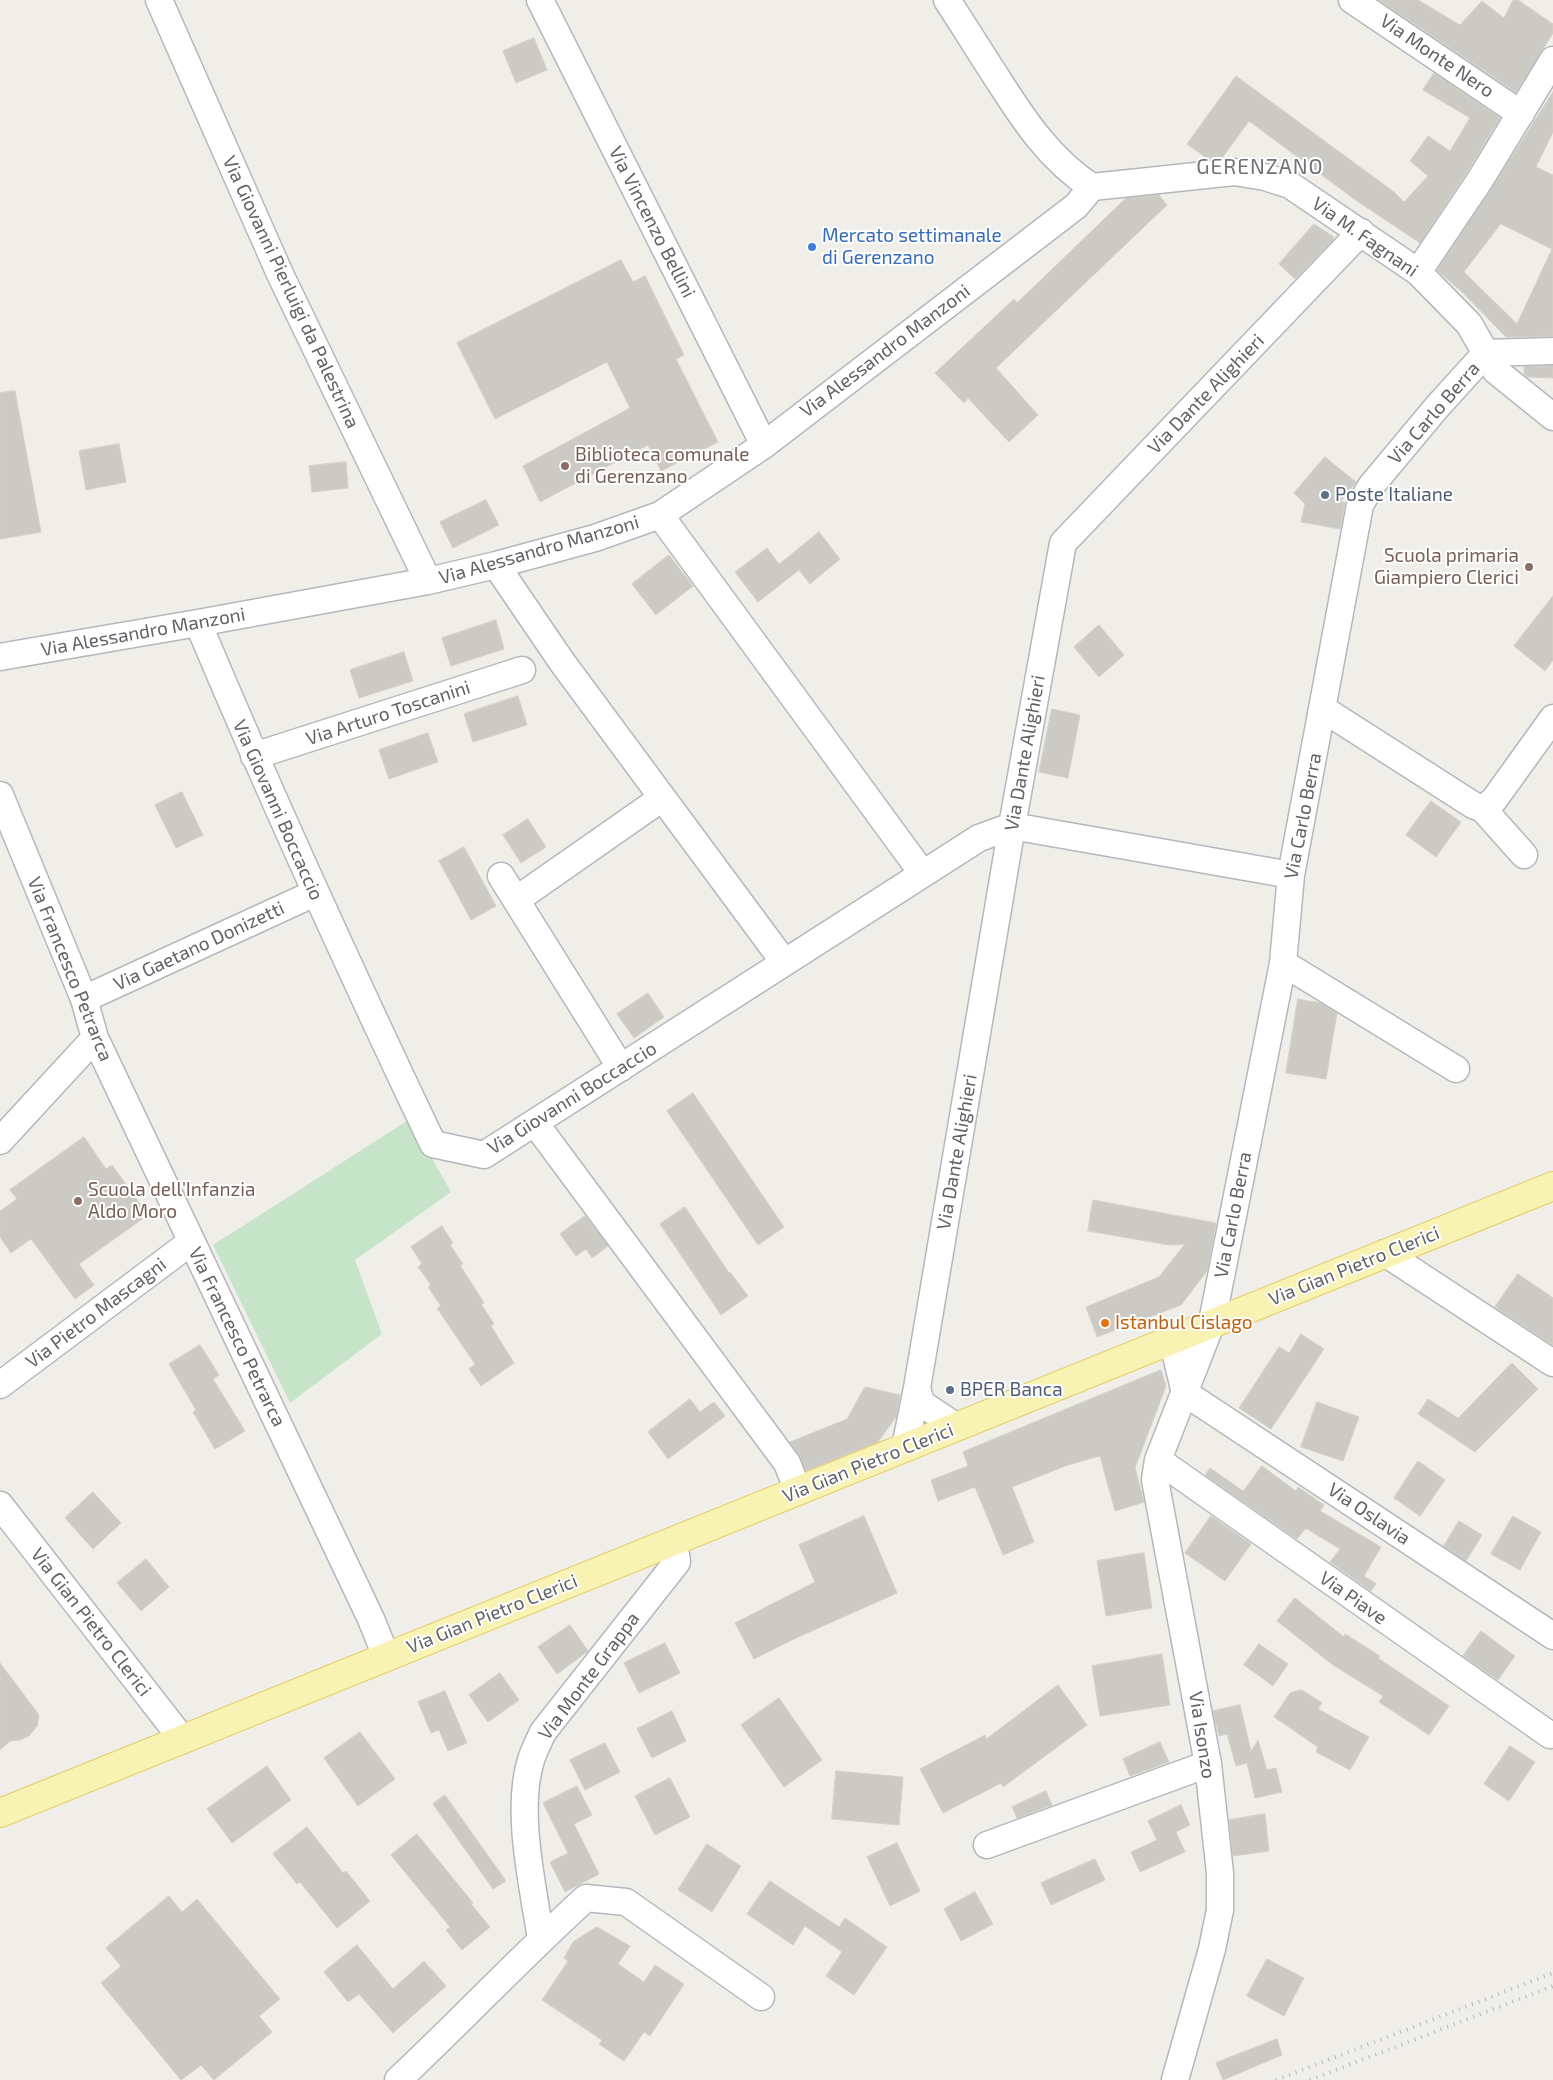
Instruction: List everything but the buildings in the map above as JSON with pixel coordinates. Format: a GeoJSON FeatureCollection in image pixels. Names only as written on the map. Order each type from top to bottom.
{"type":"FeatureCollection","features":[{"type":"Feature","properties":{"kind":"main road","name":"Via Gian Pietro Clerici"},"geometry":{"type":"LineString","coordinates":[[0,1813],[386,1656],[674,1542],[1212,1322],[1553,1186]]}},
{"type":"Feature","properties":{"kind":"street","name":"Via Giovanni Pierluigi da Palestrina"},"geometry":{"type":"LineString","coordinates":[[159,0],[280,274],[428,581]]}},
{"type":"Feature","properties":{"kind":"street","name":"Via Vincenzo Bellini"},"geometry":{"type":"LineString","coordinates":[[540,0],[764,445]]}},
{"type":"Feature","properties":{"kind":"street"},"geometry":{"type":"LineString","coordinates":[[947,0],[1029,128],[1060,162],[1078,178],[1092,187]]}},
{"type":"Feature","properties":{"kind":"street","name":"Via Monte Nero"},"geometry":{"type":"LineString","coordinates":[[1352,0],[1521,114]]}},
{"type":"Feature","properties":{"kind":"street"},"geometry":{"type":"LineString","coordinates":[[1418,272],[1480,180],[1553,60]]}},
{"type":"Feature","properties":{"kind":"street","name":"Via M. Fagnani"},"geometry":{"type":"LineString","coordinates":[[1092,187],[1234,172],[1265,177],[1290,185],[1418,272],[1468,324],[1496,371],[1553,417]]}},
{"type":"Feature","properties":{"kind":"street","name":"Via Alessandro Manzoni"},"geometry":{"type":"LineString","coordinates":[[0,657],[198,624],[428,581],[496,566],[596,538],[660,515],[764,445],[1076,206],[1092,187]]}},
{"type":"Feature","properties":{"kind":"street","name":"Via Dante Alighieri"},"geometry":{"type":"LineString","coordinates":[[906,1447],[918,1388],[1012,826],[1064,543],[1361,232]]}},
{"type":"Feature","properties":{"kind":"street"},"geometry":{"type":"LineString","coordinates":[[1486,353],[1553,351]]}},
{"type":"Feature","properties":{"kind":"street","name":"Via Carlo Berra"},"geometry":{"type":"LineString","coordinates":[[1212,1322],[1283,962],[1291,875],[1360,505],[1371,486],[1431,414],[1486,353]]}},
{"type":"Feature","properties":{"kind":"street"},"geometry":{"type":"LineString","coordinates":[[660,515],[924,874]]}},
{"type":"Feature","properties":{"kind":"street"},"geometry":{"type":"LineString","coordinates":[[496,566],[562,662],[784,962]]}},
{"type":"Feature","properties":{"kind":"street","name":"Via Giovanni Boccaccio"},"geometry":{"type":"LineString","coordinates":[[198,624],[315,893],[433,1144],[484,1156],[979,838],[1012,826]]}},
{"type":"Feature","properties":{"kind":"street","name":"Via Arturo Toscanini"},"geometry":{"type":"LineString","coordinates":[[254,756],[522,670]]}},
{"type":"Feature","properties":{"kind":"street"},"geometry":{"type":"LineString","coordinates":[[1323,709],[1472,805],[1483,809],[1524,855]]}},
{"type":"Feature","properties":{"kind":"street"},"geometry":{"type":"LineString","coordinates":[[1483,809],[1494,800],[1553,718]]}},
{"type":"Feature","properties":{"kind":"street","name":"Via Francesco Petrarca"},"geometry":{"type":"LineString","coordinates":[[0,796],[84,999],[95,1038],[371,1619],[386,1656]]}},
{"type":"Feature","properties":{"kind":"street"},"geometry":{"type":"LineString","coordinates":[[516,900],[662,798]]}},
{"type":"Feature","properties":{"kind":"street"},"geometry":{"type":"LineString","coordinates":[[1012,826],[1291,875]]}},
{"type":"Feature","properties":{"kind":"street"},"geometry":{"type":"LineString","coordinates":[[501,876],[621,1068]]}},
{"type":"Feature","properties":{"kind":"street","name":"Via Gaetano Donizetti"},"geometry":{"type":"LineString","coordinates":[[84,999],[315,893]]}},
{"type":"Feature","properties":{"kind":"street"},"geometry":{"type":"LineString","coordinates":[[1283,962],[1456,1069]]}},
{"type":"Feature","properties":{"kind":"street"},"geometry":{"type":"LineString","coordinates":[[0,1141],[95,1038]]}},
{"type":"Feature","properties":{"kind":"street"},"geometry":{"type":"LineString","coordinates":[[535,1123],[787,1463],[798,1491]]}},
{"type":"Feature","properties":{"kind":"street","name":"Via Pietro Mascagni"},"geometry":{"type":"LineString","coordinates":[[0,1385],[191,1242]]}},
{"type":"Feature","properties":{"kind":"street"},"geometry":{"type":"LineString","coordinates":[[1386,1254],[1553,1363]]}},
{"type":"Feature","properties":{"kind":"street","name":"Via Isonzo"},"geometry":{"type":"LineString","coordinates":[[1175,2080],[1212,1949],[1220,1910],[1220,1873],[1208,1764],[1155,1480],[1158,1460],[1212,1322]]}},
{"type":"Feature","properties":{"kind":"street"},"geometry":{"type":"LineString","coordinates":[[1172,1339],[1186,1392]]}},
{"type":"Feature","properties":{"kind":"street"},"geometry":{"type":"LineString","coordinates":[[918,1388],[921,1403],[957,1427]]}},
{"type":"Feature","properties":{"kind":"street","name":"Via Oslavia"},"geometry":{"type":"LineString","coordinates":[[1186,1392],[1553,1636]]}},
{"type":"Feature","properties":{"kind":"street","name":"Via Piave"},"geometry":{"type":"LineString","coordinates":[[1158,1460],[1550,1735]]}},
{"type":"Feature","properties":{"kind":"street","name":"Via Gian Pietro Clerici"},"geometry":{"type":"LineString","coordinates":[[0,1505],[183,1740]]}},
{"type":"Feature","properties":{"kind":"street","name":"Via Monte Grappa"},"geometry":{"type":"LineString","coordinates":[[541,1939],[528,1859],[525,1791],[531,1760],[543,1732],[677,1562],[674,1542]]}},
{"type":"Feature","properties":{"kind":"street"},"geometry":{"type":"LineString","coordinates":[[988,1845],[1208,1764]]}},
{"type":"Feature","properties":{"kind":"street"},"geometry":{"type":"LineString","coordinates":[[398,2080],[541,1939],[586,1898],[626,1902],[761,1997]]}},
{"type":"Feature","properties":{"kind":"green space"},"geometry":{"type":"Polygon","coordinates":[[[410,1119],[451,1192],[355,1260],[382,1334],[290,1403],[213,1245],[410,1119]]]}},
{"type":"Feature","properties":{"kind":"railway"},"geometry":{"type":"LineString","coordinates":[[1276,2080],[1553,1973]]}},
{"type":"Feature","properties":{"kind":"railway"},"geometry":{"type":"LineString","coordinates":[[1310,2080],[1553,1986]]}},
{"type":"Feature","properties":{"kind":"place","name":"Mercato settimanale di Gerenzano"},"geometry":{"type":"Point","coordinates":[812,247]}},
{"type":"Feature","properties":{"kind":"place","name":"Biblioteca comunale di Gerenzano"},"geometry":{"type":"Point","coordinates":[565,466]}},
{"type":"Feature","properties":{"kind":"place","name":"Poste Italiane"},"geometry":{"type":"Point","coordinates":[1325,495]}},
{"type":"Feature","properties":{"kind":"place","name":"Scuola primaria Giampiero Clerici"},"geometry":{"type":"Point","coordinates":[1529,567]}},
{"type":"Feature","properties":{"kind":"place","name":"Scuola dell'Infanzia Aldo Moro"},"geometry":{"type":"Point","coordinates":[78,1201]}},
{"type":"Feature","properties":{"kind":"place","name":"Istanbul Cislago"},"geometry":{"type":"Point","coordinates":[1105,1323]}},
{"type":"Feature","properties":{"kind":"place","name":"BPER Banca"},"geometry":{"type":"Point","coordinates":[950,1390]}},
{"type":"Feature","properties":{"kind":"district","name":"GERENZANO"},"geometry":{"type":"Point","coordinates":[1260,167]}}]}
